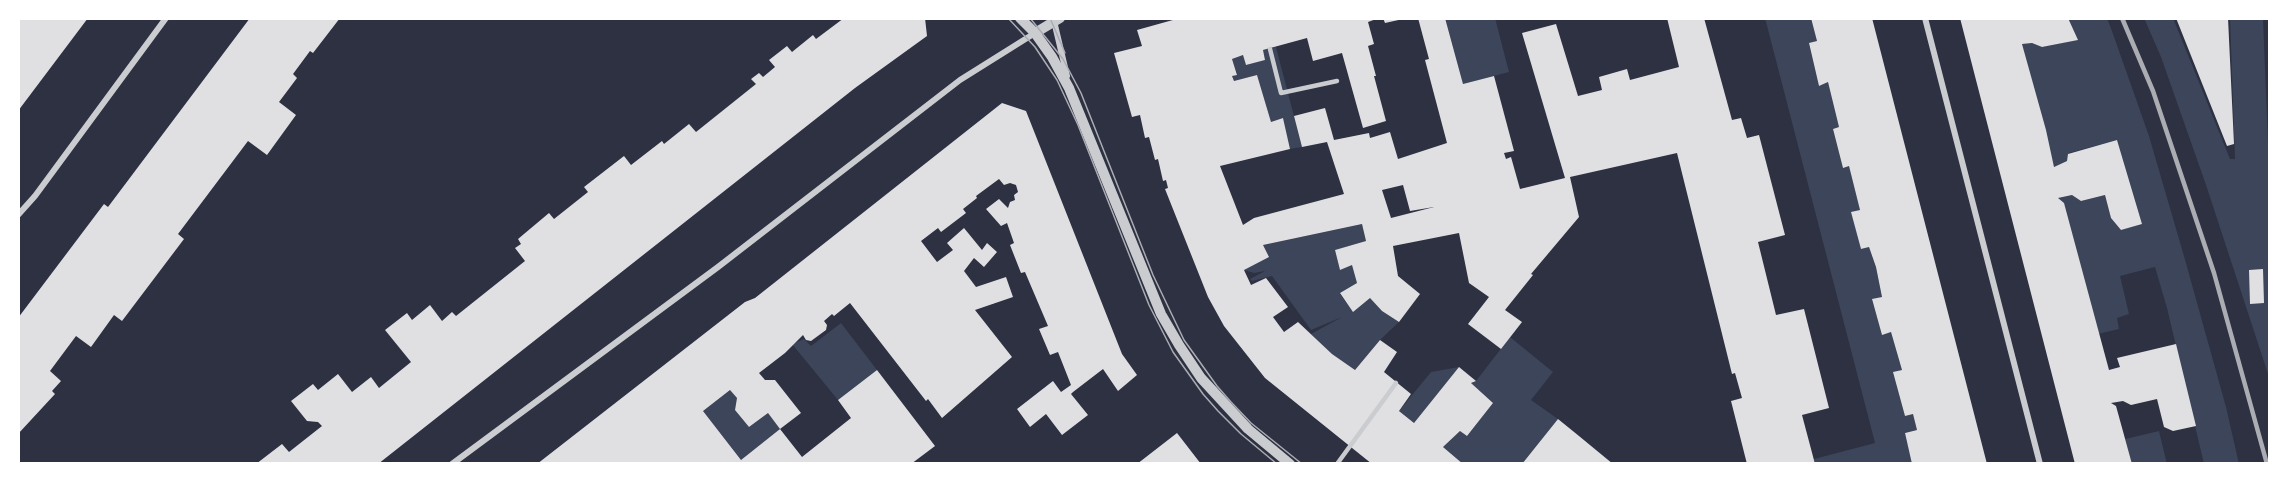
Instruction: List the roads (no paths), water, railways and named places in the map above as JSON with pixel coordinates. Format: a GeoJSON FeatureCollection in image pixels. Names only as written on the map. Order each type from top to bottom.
{"type":"FeatureCollection","features":[{"type":"Feature","properties":{"kind":"street"},"geometry":{"type":"LineString","coordinates":[[18,215],[35,196],[166,18]]}},
{"type":"Feature","properties":{"kind":"street"},"geometry":{"type":"LineString","coordinates":[[1020,18],[1035,33],[1070,88],[1161,314],[1179,345],[1201,378],[1248,429],[1290,464]]}},
{"type":"Feature","properties":{"kind":"street"},"geometry":{"type":"LineString","coordinates":[[1924,18],[2040,464]]}},
{"type":"Feature","properties":{"kind":"street"},"geometry":{"type":"LineString","coordinates":[[452,464],[718,267],[960,81],[1055,19],[1070,88]]}},
{"type":"Feature","properties":{"kind":"lane"},"geometry":{"type":"LineString","coordinates":[[1270,49],[1281,93],[1338,81]]}},
{"type":"Feature","properties":{"kind":"lane"},"geometry":{"type":"LineString","coordinates":[[1336,464],[1396,383]]}},
{"type":"Feature","properties":{"kind":"tram line"},"geometry":{"type":"LineString","coordinates":[[1008,18],[1035,47],[1057,80],[1078,125],[1149,305],[1173,352],[1218,411],[1277,464]]}},
{"type":"Feature","properties":{"kind":"tram line"},"geometry":{"type":"LineString","coordinates":[[1030,18],[1063,59],[1081,93],[1153,275],[1184,340],[1231,402],[1251,423],[1302,464]]}},
{"type":"Feature","properties":{"kind":"tram line"},"geometry":{"type":"LineString","coordinates":[[1050,18],[1065,53]]}},
{"type":"Feature","properties":{"kind":"railway"},"geometry":{"type":"LineString","coordinates":[[2122,18],[2153,91],[2214,273],[2267,464]]}}]}
